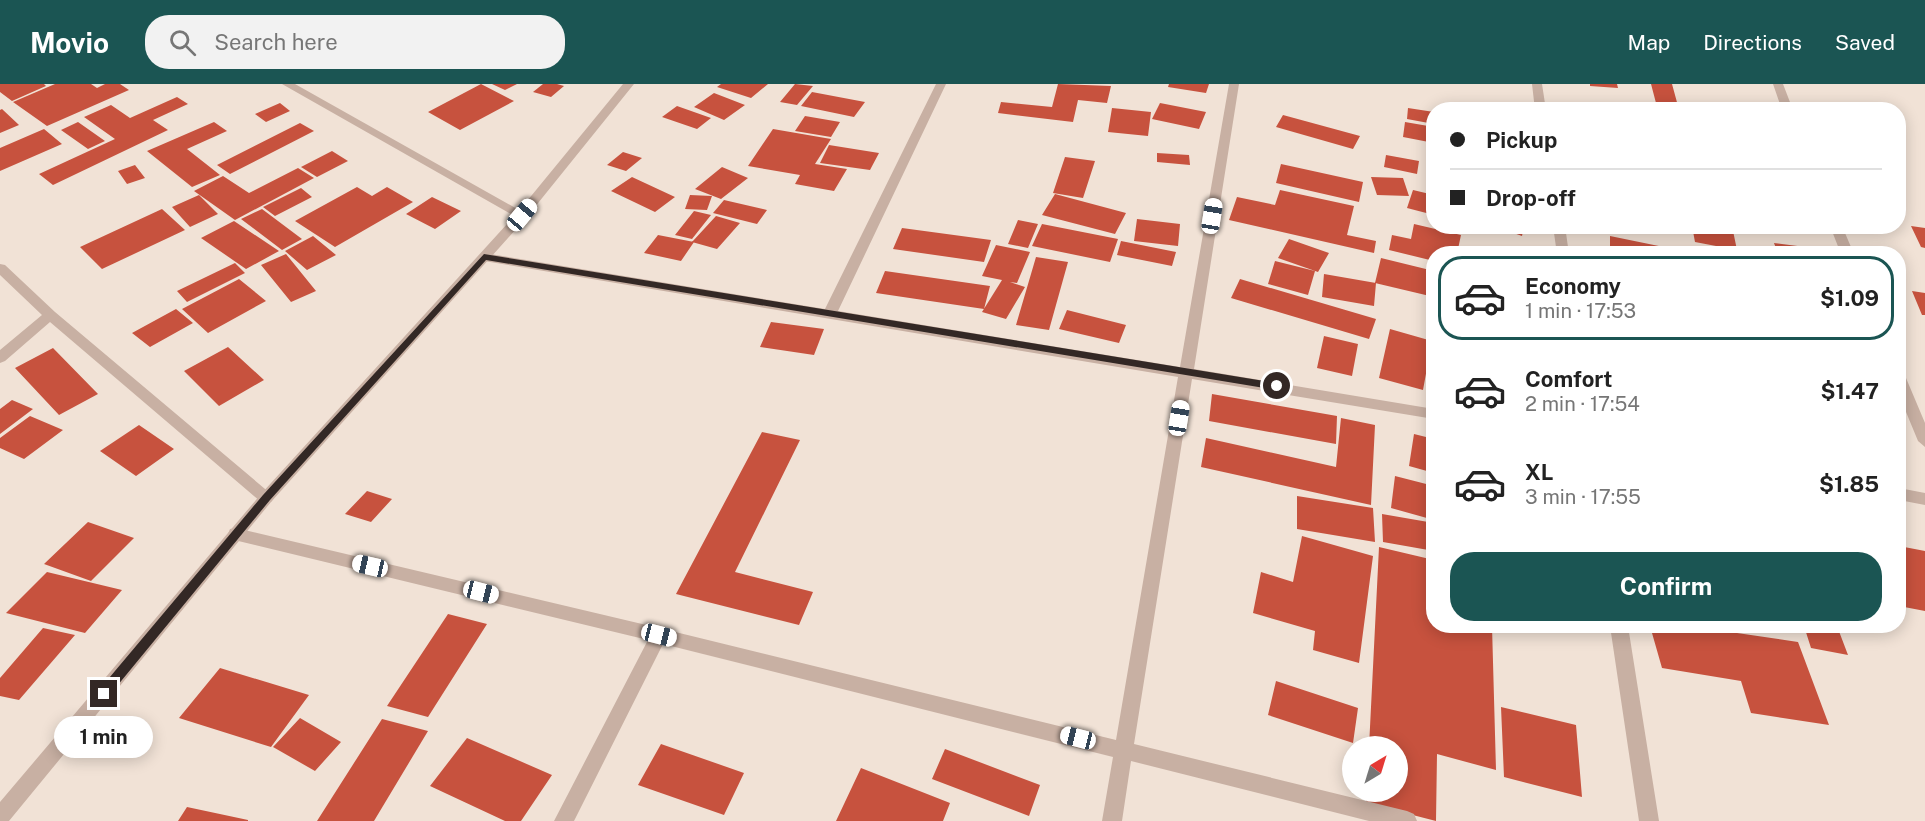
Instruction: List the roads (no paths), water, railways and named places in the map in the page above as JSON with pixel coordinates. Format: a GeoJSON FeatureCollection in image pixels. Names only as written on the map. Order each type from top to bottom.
{"type":"FeatureCollection","features":[{"type":"Feature","properties":{"kind":"street"},"geometry":{"type":"LineString","coordinates":[[287,84],[522,215]]}},
{"type":"Feature","properties":{"kind":"street"},"geometry":{"type":"LineString","coordinates":[[0,817],[266,498],[522,215],[629,84]]}},
{"type":"Feature","properties":{"kind":"street"},"geometry":{"type":"LineString","coordinates":[[830,313],[941,84]]}},
{"type":"Feature","properties":{"kind":"street"},"geometry":{"type":"LineString","coordinates":[[1112,821],[1234,84]]}},
{"type":"Feature","properties":{"kind":"street"},"geometry":{"type":"LineString","coordinates":[[1537,84],[1540,102]]}},
{"type":"Feature","properties":{"kind":"street"},"geometry":{"type":"LineString","coordinates":[[1778,84],[1785,102]]}},
{"type":"Feature","properties":{"kind":"street"},"geometry":{"type":"LineString","coordinates":[[484,257],[1187,371],[1426,413]]}},
{"type":"Feature","properties":{"kind":"street"},"geometry":{"type":"LineString","coordinates":[[0,268],[50,315],[266,498]]}},
{"type":"Feature","properties":{"kind":"street"},"geometry":{"type":"LineString","coordinates":[[0,358],[50,315]]}},
{"type":"Feature","properties":{"kind":"street"},"geometry":{"type":"LineString","coordinates":[[1906,395],[1925,441]]}},
{"type":"Feature","properties":{"kind":"street"},"geometry":{"type":"LineString","coordinates":[[1906,495],[1925,499]]}},
{"type":"Feature","properties":{"kind":"street"},"geometry":{"type":"LineString","coordinates":[[237,534],[1125,749],[1407,821]]}},
{"type":"Feature","properties":{"kind":"street"},"geometry":{"type":"LineString","coordinates":[[1620,633],[1649,821]]}},
{"type":"Feature","properties":{"kind":"street"},"geometry":{"type":"LineString","coordinates":[[564,821],[659,635]]}}]}
